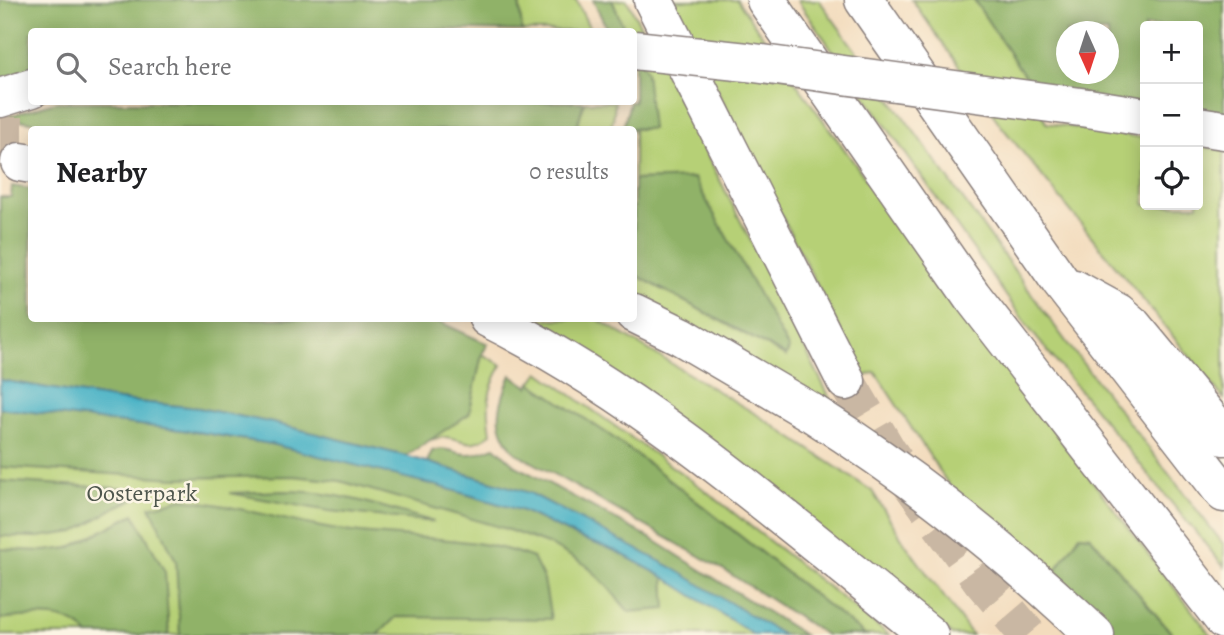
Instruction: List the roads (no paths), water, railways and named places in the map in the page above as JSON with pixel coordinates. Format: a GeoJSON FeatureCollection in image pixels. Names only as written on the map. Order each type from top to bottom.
{"type":"FeatureCollection","features":[{"type":"Feature","properties":{"kind":"highway"},"geometry":{"type":"LineString","coordinates":[[653,0],[846,380]]}},
{"type":"Feature","properties":{"kind":"highway"},"geometry":{"type":"LineString","coordinates":[[766,0],[972,296],[1224,620]]}},
{"type":"Feature","properties":{"kind":"highway"},"geometry":{"type":"LineString","coordinates":[[864,0],[1060,281],[1224,493]]}},
{"type":"Feature","properties":{"kind":"highway"},"geometry":{"type":"LineString","coordinates":[[637,50],[747,62],[1140,116]]}},
{"type":"Feature","properties":{"kind":"highway"},"geometry":{"type":"LineString","coordinates":[[1203,126],[1224,130]]}},
{"type":"Feature","properties":{"kind":"highway"},"geometry":{"type":"LineString","coordinates":[[1060,281],[1125,319],[1224,436]]}},
{"type":"Feature","properties":{"kind":"highway"},"geometry":{"type":"LineString","coordinates":[[637,314],[681,336],[861,444],[926,490],[1000,549],[1082,623]]}},
{"type":"Feature","properties":{"kind":"highway"},"geometry":{"type":"LineString","coordinates":[[496,322],[542,348],[696,450],[929,635]]}},
{"type":"Feature","properties":{"kind":"water"},"geometry":{"type":"Polygon","coordinates":[[[0,380],[119,400],[199,408],[273,423],[406,456],[530,493],[671,567],[783,635],[754,635],[664,577],[616,551],[580,538],[523,511],[442,487],[271,444],[198,432],[0,408],[0,380]]]}},
{"type":"Feature","properties":{"kind":"tunnel"},"geometry":{"type":"LineString","coordinates":[[0,136],[23,136]]}},
{"type":"Feature","properties":{"kind":"tunnel"},"geometry":{"type":"LineString","coordinates":[[846,381],[888,452],[982,581],[1028,635]]}},
{"type":"Feature","properties":{"kind":"park label","name":"Oosterpark"},"geometry":{"type":"Point","coordinates":[142,493]}}]}
